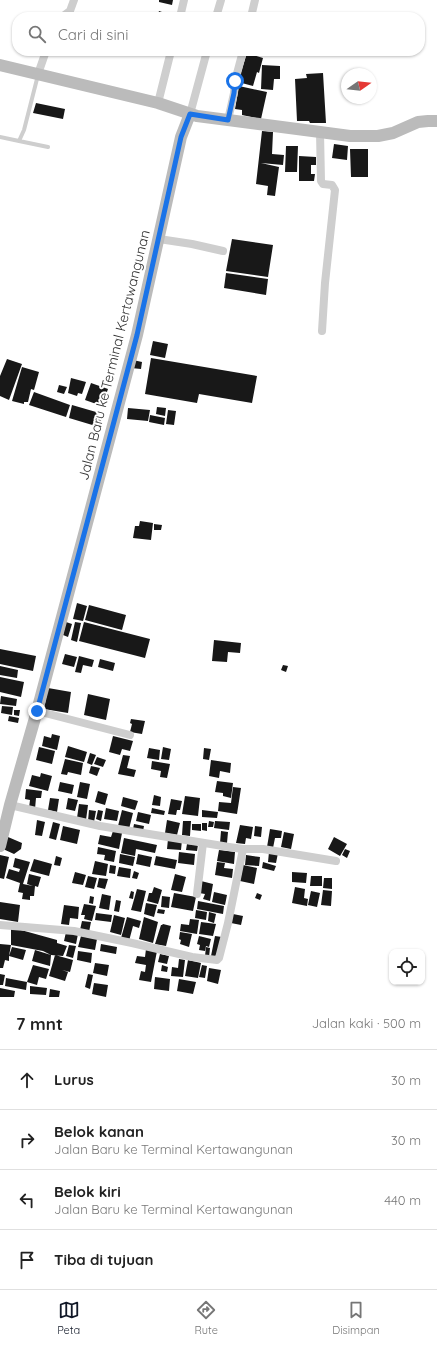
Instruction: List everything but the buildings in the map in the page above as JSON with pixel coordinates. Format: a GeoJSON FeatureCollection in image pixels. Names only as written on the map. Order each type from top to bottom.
{"type":"FeatureCollection","features":[{"type":"Feature","properties":{"kind":"main road"},"geometry":{"type":"LineString","coordinates":[[0,65],[158,103],[190,114],[350,136],[378,136],[393,133],[418,122],[437,121]]}},
{"type":"Feature","properties":{"kind":"main road","name":"Jalan Baru ke Terminal Kertawangunan"},"geometry":{"type":"LineString","coordinates":[[0,846],[137,335],[181,137],[190,114]]}},
{"type":"Feature","properties":{"kind":"street"},"geometry":{"type":"LineString","coordinates":[[70,12],[74,0]]}},
{"type":"Feature","properties":{"kind":"street"},"geometry":{"type":"LineString","coordinates":[[181,12],[184,0]]}},
{"type":"Feature","properties":{"kind":"street"},"geometry":{"type":"LineString","coordinates":[[217,12],[221,0]]}},
{"type":"Feature","properties":{"kind":"street"},"geometry":{"type":"LineString","coordinates":[[252,12],[255,0]]}},
{"type":"Feature","properties":{"kind":"street"},"geometry":{"type":"LineString","coordinates":[[38,74],[44,56]]}},
{"type":"Feature","properties":{"kind":"street"},"geometry":{"type":"LineString","coordinates":[[158,103],[170,56]]}},
{"type":"Feature","properties":{"kind":"street"},"geometry":{"type":"LineString","coordinates":[[190,114],[206,56]]}},
{"type":"Feature","properties":{"kind":"street"},"geometry":{"type":"LineString","coordinates":[[228,120],[235,81],[242,56]]}},
{"type":"Feature","properties":{"kind":"street"},"geometry":{"type":"LineString","coordinates":[[320,132],[321,181],[323,184],[332,186],[335,190],[325,283],[322,331]]}},
{"type":"Feature","properties":{"kind":"street"},"geometry":{"type":"LineString","coordinates":[[159,239],[223,251]]}},
{"type":"Feature","properties":{"kind":"street"},"geometry":{"type":"LineString","coordinates":[[37,711],[130,734]]}},
{"type":"Feature","properties":{"kind":"street"},"geometry":{"type":"LineString","coordinates":[[10,805],[100,826],[243,849],[263,849],[336,861]]}},
{"type":"Feature","properties":{"kind":"street"},"geometry":{"type":"LineString","coordinates":[[197,894],[203,843]]}},
{"type":"Feature","properties":{"kind":"street"},"geometry":{"type":"LineString","coordinates":[[0,925],[74,931],[192,957],[216,960],[219,958],[228,923],[243,849]]}},
{"type":"Feature","properties":{"kind":"lane"},"geometry":{"type":"LineString","coordinates":[[19,141],[24,130],[38,74]]}},
{"type":"Feature","properties":{"kind":"lane"},"geometry":{"type":"LineString","coordinates":[[0,137],[48,147]]}},
{"type":"Feature","properties":{"kind":"route"},"geometry":{"type":"LineString","coordinates":[[37,711],[137,335],[181,137],[190,114],[228,120],[235,81]]}}]}
